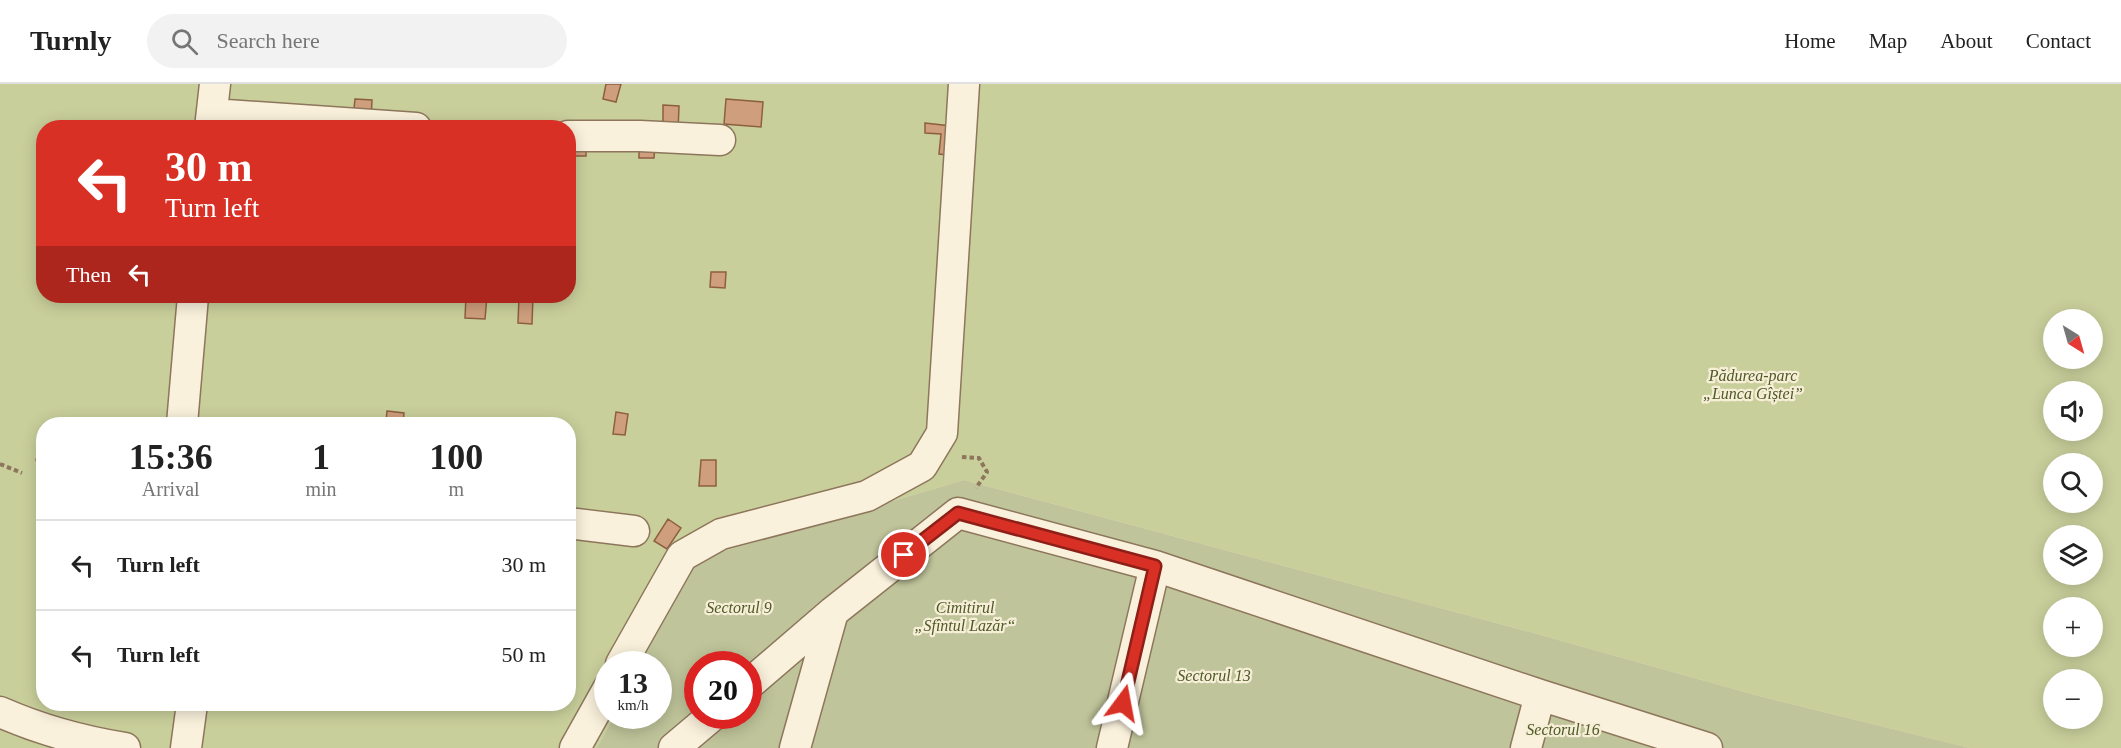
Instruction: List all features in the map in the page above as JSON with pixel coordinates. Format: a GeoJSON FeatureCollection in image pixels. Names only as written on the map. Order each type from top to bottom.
{"type":"FeatureCollection","features":[{"type":"Feature","properties":{"kind":"lane"},"geometry":{"type":"LineString","coordinates":[[211,120],[215,84]]}},
{"type":"Feature","properties":{"kind":"lane"},"geometry":{"type":"LineString","coordinates":[[628,651],[682,556],[721,534],[867,496],[922,466],[942,433],[964,84]]}},
{"type":"Feature","properties":{"kind":"lane"},"geometry":{"type":"LineString","coordinates":[[576,136],[720,140]]}},
{"type":"Feature","properties":{"kind":"lane"},"geometry":{"type":"LineString","coordinates":[[183,417],[192,303]]}},
{"type":"Feature","properties":{"kind":"lane"},"geometry":{"type":"LineString","coordinates":[[762,672],[833,612],[958,513],[1155,566],[1540,695],[1707,748]]}},
{"type":"Feature","properties":{"kind":"lane"},"geometry":{"type":"LineString","coordinates":[[576,524],[634,531]]}},
{"type":"Feature","properties":{"kind":"lane"},"geometry":{"type":"LineString","coordinates":[[1112,748],[1155,566]]}},
{"type":"Feature","properties":{"kind":"lane"},"geometry":{"type":"LineString","coordinates":[[795,748],[833,612]]}},
{"type":"Feature","properties":{"kind":"lane"},"geometry":{"type":"LineString","coordinates":[[1526,748],[1540,695]]}},
{"type":"Feature","properties":{"kind":"lane"},"geometry":{"type":"LineString","coordinates":[[186,748],[191,711]]}},
{"type":"Feature","properties":{"kind":"lane"},"geometry":{"type":"LineString","coordinates":[[0,712],[29,725],[81,741],[125,748]]}},
{"type":"Feature","properties":{"kind":"lane"},"geometry":{"type":"LineString","coordinates":[[575,748],[594,714]]}},
{"type":"Feature","properties":{"kind":"lane"},"geometry":{"type":"LineString","coordinates":[[674,748],[697,729]]}},
{"type":"Feature","properties":{"kind":"path"},"geometry":{"type":"LineString","coordinates":[[922,466],[947,456],[979,458],[987,472],[958,513]]}},
{"type":"Feature","properties":{"kind":"path"},"geometry":{"type":"LineString","coordinates":[[0,464],[22,473]]}},
{"type":"Feature","properties":{"kind":"green space","name":"Pădurea-parc „Lunca Gîștei”"},"geometry":{"type":"Polygon","coordinates":[[[0,84],[2121,84],[2121,748],[1970,748],[1755,695],[964,480],[690,561],[645,651],[594,651],[594,729],[607,729],[597,748],[0,748],[0,84]]]}},
{"type":"Feature","properties":{"kind":"green space","name":"Cimitirul „Sfîntul Lazăr“"},"geometry":{"type":"Polygon","coordinates":[[[964,480],[1755,695],[1970,748],[597,748],[607,729],[672,729],[672,651],[645,651],[690,561],[964,480]]]}},
{"type":"Feature","properties":{"kind":"building"},"geometry":{"type":"Polygon","coordinates":[[[606,84],[621,84],[616,102],[603,99],[606,84]]]}},
{"type":"Feature","properties":{"kind":"building"},"geometry":{"type":"Polygon","coordinates":[[[355,99],[372,100],[371,120],[353,118],[355,99]]]}},
{"type":"Feature","properties":{"kind":"building"},"geometry":{"type":"Polygon","coordinates":[[[726,99],[763,102],[761,127],[724,124],[726,99]]]}},
{"type":"Feature","properties":{"kind":"building"},"geometry":{"type":"Polygon","coordinates":[[[663,105],[679,106],[678,131],[663,131],[663,105]]]}},
{"type":"Feature","properties":{"kind":"building"},"geometry":{"type":"Polygon","coordinates":[[[925,123],[951,126],[948,155],[939,154],[941,134],[925,133],[925,123]]]}},
{"type":"Feature","properties":{"kind":"building"},"geometry":{"type":"Polygon","coordinates":[[[576,141],[586,141],[586,156],[576,156],[576,141]]]}},
{"type":"Feature","properties":{"kind":"building"},"geometry":{"type":"Polygon","coordinates":[[[639,142],[655,143],[654,158],[639,158],[639,142]]]}},
{"type":"Feature","properties":{"kind":"building"},"geometry":{"type":"Polygon","coordinates":[[[711,272],[726,272],[725,288],[710,287],[711,272]]]}},
{"type":"Feature","properties":{"kind":"building"},"geometry":{"type":"Polygon","coordinates":[[[466,303],[486,303],[485,319],[465,318],[466,303]]]}},
{"type":"Feature","properties":{"kind":"building"},"geometry":{"type":"Polygon","coordinates":[[[519,303],[533,303],[532,324],[518,323],[519,303]]]}},
{"type":"Feature","properties":{"kind":"building"},"geometry":{"type":"Polygon","coordinates":[[[387,411],[404,413],[404,417],[386,417],[387,411]]]}},
{"type":"Feature","properties":{"kind":"building"},"geometry":{"type":"Polygon","coordinates":[[[616,412],[628,414],[625,435],[613,434],[616,412]]]}},
{"type":"Feature","properties":{"kind":"building"},"geometry":{"type":"Polygon","coordinates":[[[701,460],[716,460],[716,486],[699,486],[701,460]]]}},
{"type":"Feature","properties":{"kind":"building"},"geometry":{"type":"Polygon","coordinates":[[[668,519],[681,528],[667,549],[654,541],[668,519]]]}},
{"type":"Feature","properties":{"kind":"route"},"geometry":{"type":"LineString","coordinates":[[904,555],[958,513],[1155,566],[1123,703]]}},
{"type":"Feature","properties":{"kind":"park label","name":"Sectorul 9"},"geometry":{"type":"Point","coordinates":[739,607]}},
{"type":"Feature","properties":{"kind":"park label","name":"Sectorul 13"},"geometry":{"type":"Point","coordinates":[1214,675]}},
{"type":"Feature","properties":{"kind":"park label","name":"Sectorul 16"},"geometry":{"type":"Point","coordinates":[1563,729]}}]}
